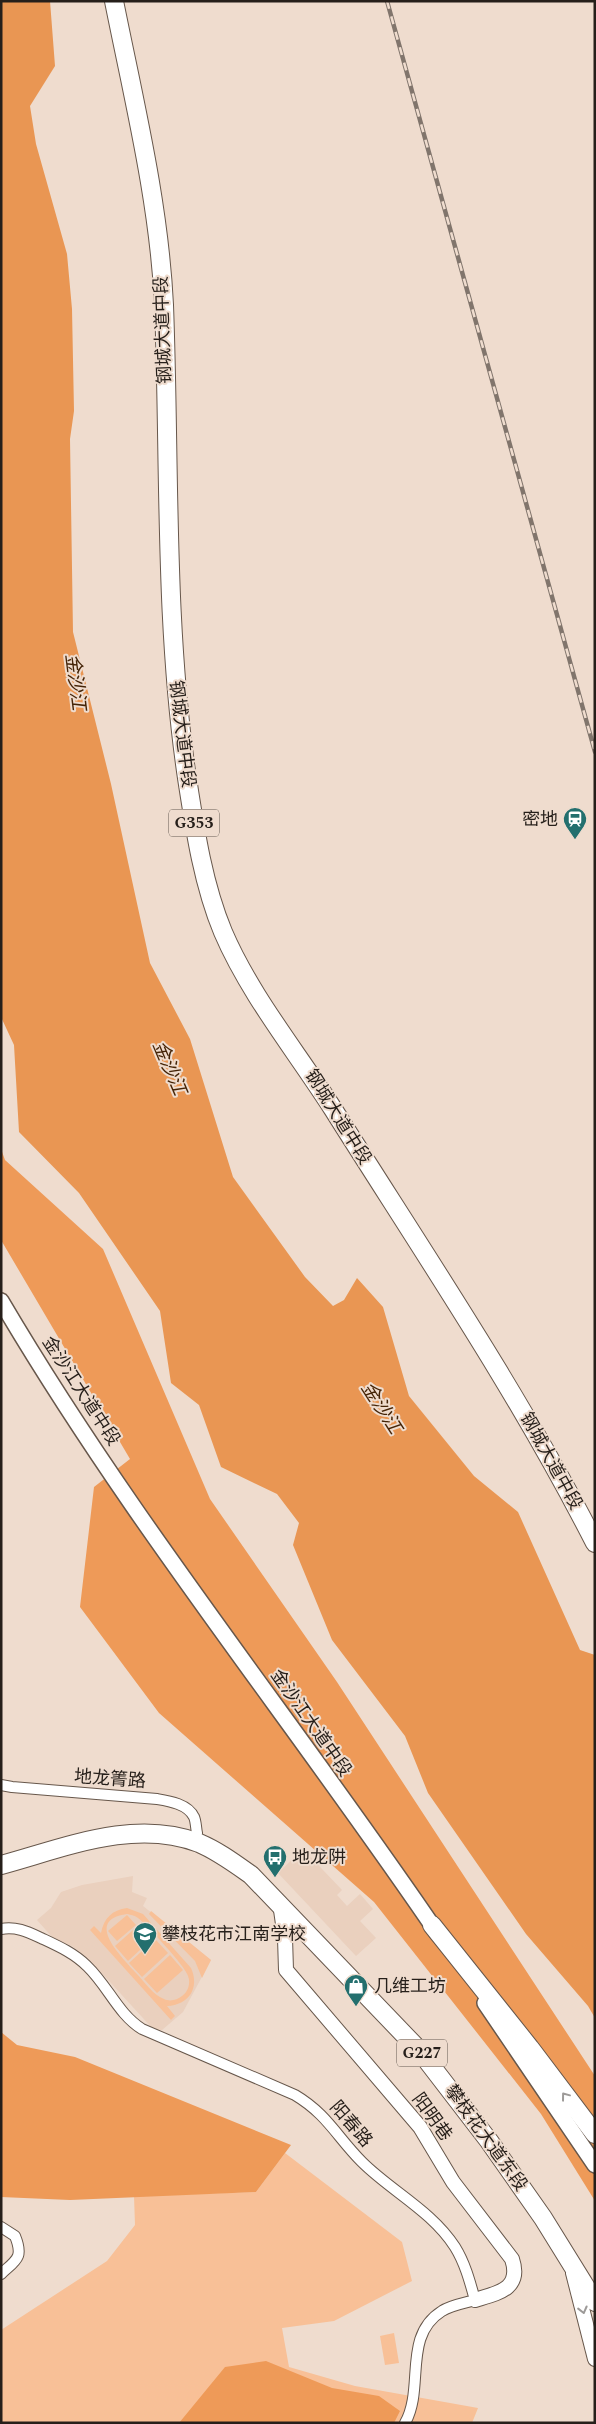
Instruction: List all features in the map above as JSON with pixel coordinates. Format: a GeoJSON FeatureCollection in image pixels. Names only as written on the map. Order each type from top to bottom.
{"type":"FeatureCollection","features":[{"type":"Feature","properties":{"kind":"highway","name":"钢城大道中段"},"geometry":{"type":"LineString","coordinates":[[114,1],[157,227],[164,300],[176,691],[193,817],[205,876],[223,931],[250,983],[306,1066],[523,1411],[595,1543]]}},
{"type":"Feature","properties":{"kind":"highway","name":"攀枝花大道东段"},"geometry":{"type":"LineString","coordinates":[[1,1855],[112,1826],[141,1824],[169,1826],[197,1834],[224,1847],[274,1887],[414,2033],[452,2077],[486,2120],[551,2214],[595,2289]]}},
{"type":"Feature","properties":{"kind":"highway","name":"攀枝花大道东段"},"geometry":{"type":"LineString","coordinates":[[1,1865],[114,1835],[143,1834],[170,1836],[198,1843],[225,1856],[251,1875],[419,2050],[489,2141],[543,2218],[595,2302]]}},
{"type":"Feature","properties":{"kind":"highway"},"geometry":{"type":"LineString","coordinates":[[432,1926],[466,1972],[595,2134]]}},
{"type":"Feature","properties":{"kind":"main road","name":"金沙江大道中段"},"geometry":{"type":"LineString","coordinates":[[1,1300],[64,1401],[130,1500],[432,1926]]}},
{"type":"Feature","properties":{"kind":"main road"},"geometry":{"type":"LineString","coordinates":[[466,1972],[595,2165]]}},
{"type":"Feature","properties":{"kind":"street","name":"地龙箐路"},"geometry":{"type":"LineString","coordinates":[[1,1784],[12,1787],[174,1802],[186,1808],[194,1817],[197,1834]]}},
{"type":"Feature","properties":{"kind":"street","name":"阳明巷"},"geometry":{"type":"LineString","coordinates":[[274,1887],[280,1904],[285,1938],[286,1970],[420,2127],[453,2182],[512,2259],[516,2269],[514,2280],[507,2288],[475,2300]]}},
{"type":"Feature","properties":{"kind":"street","name":"阳春路"},"geometry":{"type":"LineString","coordinates":[[1,1929],[24,1930],[74,1955],[99,1980],[124,2014],[142,2029],[295,2095],[311,2104],[326,2118],[371,2171],[428,2216],[442,2231],[454,2246],[465,2266],[475,2300]]}},
{"type":"Feature","properties":{"kind":"street"},"geometry":{"type":"LineString","coordinates":[[1,2227],[15,2236],[19,2252],[17,2260],[1,2274]]}},
{"type":"Feature","properties":{"kind":"street"},"geometry":{"type":"LineString","coordinates":[[571,2263],[595,2359]]}},
{"type":"Feature","properties":{"kind":"street"},"geometry":{"type":"LineString","coordinates":[[406,2423],[414,2397],[417,2350],[421,2334],[430,2321],[443,2310],[475,2300]]}},
{"type":"Feature","properties":{"kind":"shaded area"},"geometry":{"type":"Polygon","coordinates":[[[1,1149],[5,1160],[103,1249],[210,1499],[337,1682],[595,2076],[595,2201],[541,2114],[374,1902],[159,1713],[80,1607],[94,1487],[130,1459],[1,1240],[1,1149]]]}},
{"type":"Feature","properties":{"kind":"shaded area"},"geometry":{"type":"Polygon","coordinates":[[[303,1849],[342,1890],[337,1895],[347,1906],[360,1894],[373,1909],[360,1921],[376,1938],[356,1956],[278,1873],[303,1849]]]}},
{"type":"Feature","properties":{"kind":"shaded area","name":"攀枝花市江南学校"},"geometry":{"type":"Polygon","coordinates":[[[133,1876],[132,1892],[147,1898],[143,1906],[211,1960],[183,2012],[162,2030],[153,2029],[88,1958],[72,1946],[53,1938],[37,1920],[51,1908],[61,1892],[82,1885],[133,1876]]]}},
{"type":"Feature","properties":{"kind":"shaded area"},"geometry":{"type":"Polygon","coordinates":[[[127,1908],[143,1914],[191,1968],[194,1982],[193,1989],[187,1999],[175,2005],[167,2006],[175,2016],[171,2020],[90,1930],[94,1926],[101,1933],[104,1923],[113,1913],[127,1908]],[[127,1914],[114,1918],[108,1924],[107,1932],[116,1950],[156,1994],[169,2000],[180,1997],[186,1992],[189,1984],[186,1971],[149,1928],[138,1918],[127,1914]]]}},
{"type":"Feature","properties":{"kind":"shaded area"},"geometry":{"type":"Polygon","coordinates":[[[151,1911],[211,1960],[202,1978],[195,1961],[149,1914],[151,1911]]]}},
{"type":"Feature","properties":{"kind":"shaded area"},"geometry":{"type":"Polygon","coordinates":[[[127,1915],[136,1925],[117,1941],[108,1931],[127,1915]]]}},
{"type":"Feature","properties":{"kind":"shaded area"},"geometry":{"type":"Polygon","coordinates":[[[141,1923],[154,1937],[128,1961],[115,1946],[141,1923]]]}},
{"type":"Feature","properties":{"kind":"shaded area"},"geometry":{"type":"Polygon","coordinates":[[[155,1939],[168,1953],[142,1977],[129,1963],[155,1939]]]}},
{"type":"Feature","properties":{"kind":"shaded area"},"geometry":{"type":"Polygon","coordinates":[[[170,1955],[183,1970],[157,1993],[144,1979],[170,1955]]]}},
{"type":"Feature","properties":{"kind":"shaded area"},"geometry":{"type":"Polygon","coordinates":[[[1,2032],[17,2045],[75,2057],[291,2145],[256,2192],[70,2200],[1,2197],[1,2032]]]}},
{"type":"Feature","properties":{"kind":"shaded area"},"geometry":{"type":"Polygon","coordinates":[[[285,2153],[402,2242],[412,2281],[334,2321],[282,2328],[289,2367],[355,2386],[478,2408],[472,2423],[1,2423],[1,2330],[107,2261],[135,2225],[134,2196],[256,2192],[285,2153]]]}},
{"type":"Feature","properties":{"kind":"shaded area"},"geometry":{"type":"Polygon","coordinates":[[[394,2333],[399,2363],[385,2365],[380,2336],[394,2333]]]}},
{"type":"Feature","properties":{"kind":"shaded area"},"geometry":{"type":"Polygon","coordinates":[[[266,2361],[332,2388],[379,2396],[400,2411],[394,2423],[179,2423],[225,2367],[266,2361]]]}},
{"type":"Feature","properties":{"kind":"water","name":"金沙江"},"geometry":{"type":"Polygon","coordinates":[[[1,1],[50,1],[55,66],[30,106],[36,144],[67,254],[72,309],[74,411],[70,439],[73,632],[111,784],[150,963],[190,1039],[233,1177],[305,1277],[333,1306],[344,1300],[357,1278],[383,1307],[409,1396],[474,1476],[518,1512],[580,1650],[595,1655],[595,2018],[588,2006],[526,1934],[428,1793],[405,1736],[332,1640],[293,1545],[299,1523],[277,1494],[221,1467],[199,1405],[171,1383],[160,1311],[79,1193],[19,1132],[14,1045],[1,1017],[1,1]]]}},
{"type":"Feature","properties":{"kind":"railway"},"geometry":{"type":"LineString","coordinates":[[387,1],[595,752]]}},
{"type":"Feature","properties":{"kind":"place","name":"密地"},"geometry":{"type":"Point","coordinates":[575,840]}},
{"type":"Feature","properties":{"kind":"place","name":"地龙阱"},"geometry":{"type":"Point","coordinates":[275,1878]}},
{"type":"Feature","properties":{"kind":"place","name":"攀枝花市江南学校"},"geometry":{"type":"Point","coordinates":[145,1955]}},
{"type":"Feature","properties":{"kind":"place","name":"几维工坊"},"geometry":{"type":"Point","coordinates":[356,2007]}}]}
